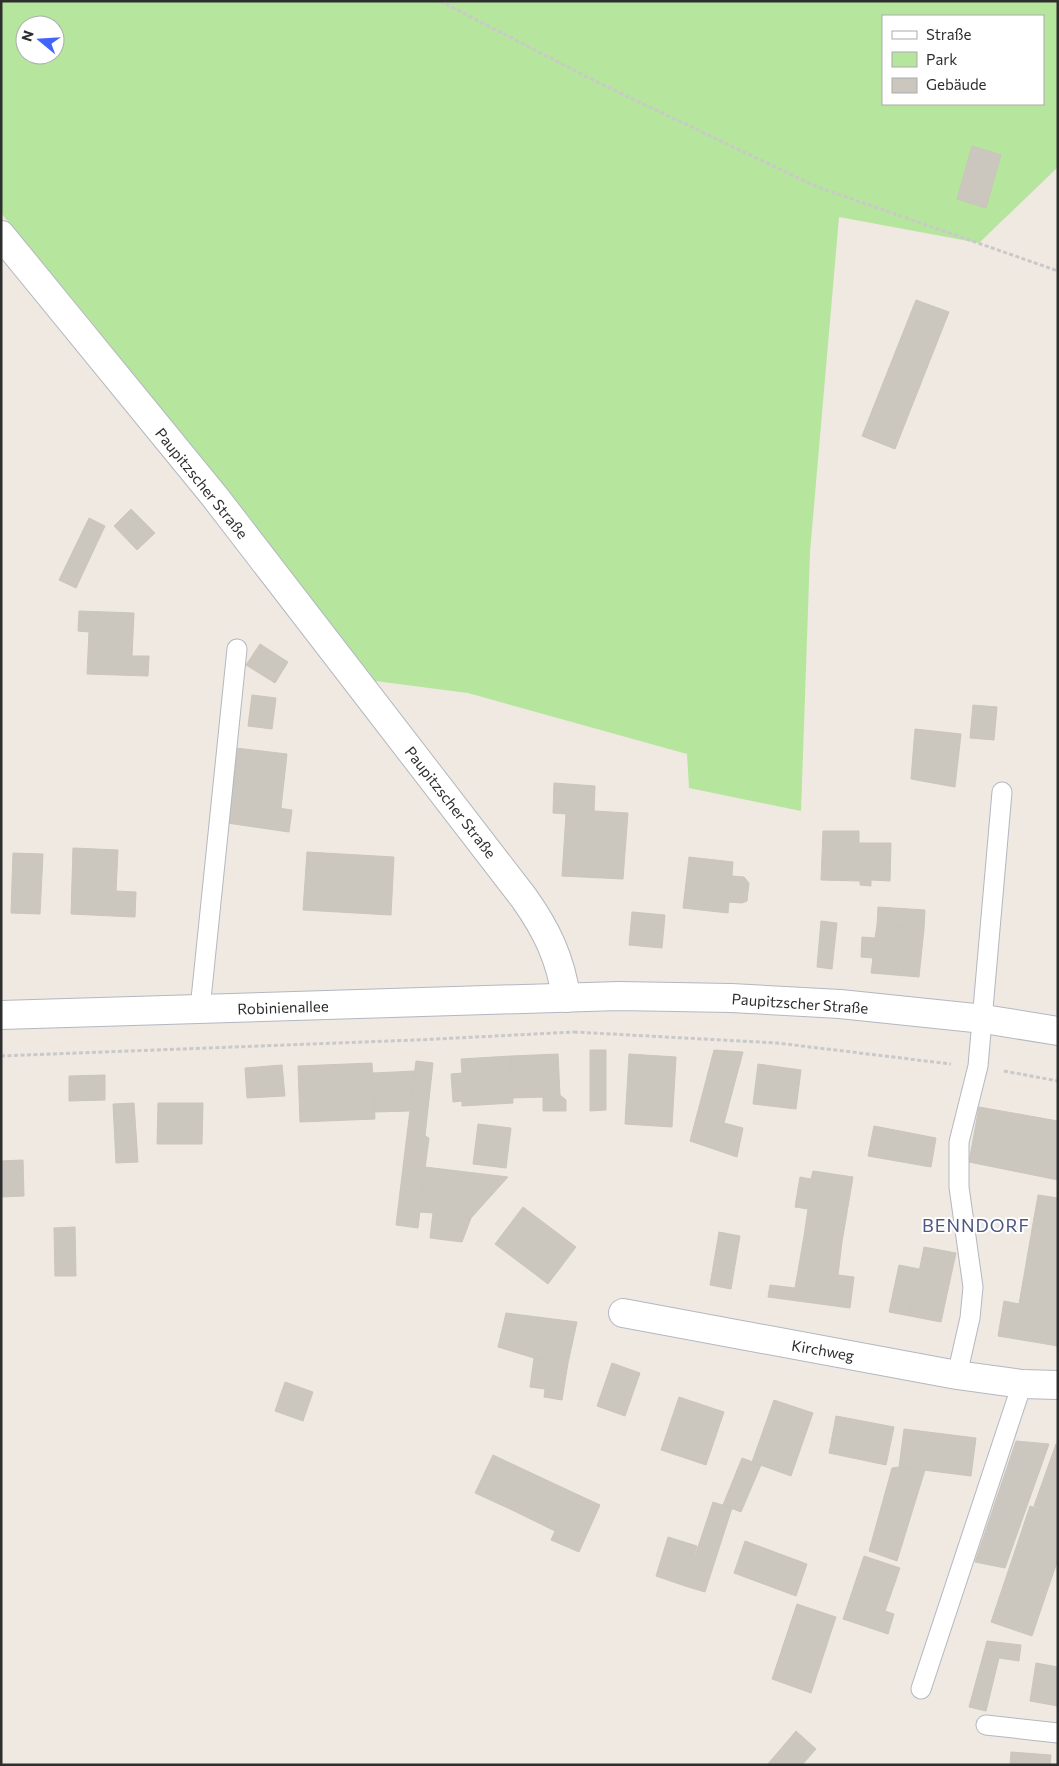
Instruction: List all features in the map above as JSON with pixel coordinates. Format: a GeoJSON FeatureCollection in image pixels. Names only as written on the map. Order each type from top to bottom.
{"type":"FeatureCollection","features":[{"type":"Feature","properties":{"kind":"street","name":"Paupitzscher Straße"},"geometry":{"type":"LineString","coordinates":[[1,235],[215,497],[518,890],[542,923],[556,952],[566,998],[619,996],[731,998],[840,1004],[984,1019],[1058,1031]]}},
{"type":"Feature","properties":{"kind":"street","name":"Robinienallee"},"geometry":{"type":"LineString","coordinates":[[1,1015],[566,998]]}},
{"type":"Feature","properties":{"kind":"street","name":"Kirchweg"},"geometry":{"type":"LineString","coordinates":[[623,1313],[957,1375],[1022,1384],[1058,1385]]}},
{"type":"Feature","properties":{"kind":"lane"},"geometry":{"type":"LineString","coordinates":[[200,1009],[237,649]]}},
{"type":"Feature","properties":{"kind":"lane"},"geometry":{"type":"LineString","coordinates":[[957,1375],[970,1318],[972,1287],[959,1187],[959,1142],[978,1066],[984,1019],[1002,792]]}},
{"type":"Feature","properties":{"kind":"lane"},"geometry":{"type":"LineString","coordinates":[[922,1688],[1022,1384]]}},
{"type":"Feature","properties":{"kind":"lane"},"geometry":{"type":"LineString","coordinates":[[986,1725],[1058,1733]]}},
{"type":"Feature","properties":{"kind":"path"},"geometry":{"type":"LineString","coordinates":[[440,1],[589,78],[815,186],[1058,271]]}},
{"type":"Feature","properties":{"kind":"path"},"geometry":{"type":"LineString","coordinates":[[566,998],[574,1032]]}},
{"type":"Feature","properties":{"kind":"path"},"geometry":{"type":"LineString","coordinates":[[1,1056],[574,1032],[777,1043],[879,1057],[978,1066],[1058,1081]]}},
{"type":"Feature","properties":{"kind":"green space"},"geometry":{"type":"Polygon","coordinates":[[[1,1],[1058,1],[1058,167],[979,243],[839,217],[810,552],[801,811],[689,788],[687,754],[468,693],[375,681],[89,319],[1,213],[1,1]]]}},
{"type":"Feature","properties":{"kind":"building"},"geometry":{"type":"Polygon","coordinates":[[[972,146],[1001,155],[986,208],[957,199],[972,146]]]}},
{"type":"Feature","properties":{"kind":"building"},"geometry":{"type":"Polygon","coordinates":[[[916,300],[949,312],[895,449],[862,436],[916,300]]]}},
{"type":"Feature","properties":{"kind":"building"},"geometry":{"type":"Polygon","coordinates":[[[131,509],[155,533],[137,550],[114,526],[131,509]]]}},
{"type":"Feature","properties":{"kind":"building"},"geometry":{"type":"Polygon","coordinates":[[[89,518],[105,526],[76,588],[59,580],[89,518]]]}},
{"type":"Feature","properties":{"kind":"building"},"geometry":{"type":"Polygon","coordinates":[[[79,611],[134,613],[132,656],[149,656],[148,676],[87,674],[89,632],[78,631],[79,611]]]}},
{"type":"Feature","properties":{"kind":"building"},"geometry":{"type":"Polygon","coordinates":[[[260,644],[288,662],[275,683],[246,665],[260,644]]]}},
{"type":"Feature","properties":{"kind":"building"},"geometry":{"type":"Polygon","coordinates":[[[252,695],[276,698],[272,729],[248,726],[252,695]]]}},
{"type":"Feature","properties":{"kind":"building"},"geometry":{"type":"Polygon","coordinates":[[[973,705],[997,707],[994,740],[970,738],[973,705]]]}},
{"type":"Feature","properties":{"kind":"building"},"geometry":{"type":"Polygon","coordinates":[[[915,729],[961,734],[955,787],[911,779],[915,729]]]}},
{"type":"Feature","properties":{"kind":"building"},"geometry":{"type":"Polygon","coordinates":[[[236,748],[287,754],[281,808],[230,801],[236,748]]]}},
{"type":"Feature","properties":{"kind":"building"},"geometry":{"type":"Polygon","coordinates":[[[554,783],[595,786],[594,811],[628,813],[623,879],[562,876],[566,814],[553,813],[554,783]]]}},
{"type":"Feature","properties":{"kind":"building"},"geometry":{"type":"Polygon","coordinates":[[[230,801],[292,810],[289,832],[227,823],[230,801]]]}},
{"type":"Feature","properties":{"kind":"building"},"geometry":{"type":"Polygon","coordinates":[[[823,831],[859,831],[859,843],[891,843],[890,881],[871,880],[871,886],[860,885],[860,881],[821,880],[823,831]]]}},
{"type":"Feature","properties":{"kind":"building"},"geometry":{"type":"Polygon","coordinates":[[[73,848],[118,850],[116,891],[136,892],[135,917],[71,914],[73,848]]]}},
{"type":"Feature","properties":{"kind":"building"},"geometry":{"type":"Polygon","coordinates":[[[307,852],[394,857],[391,915],[303,910],[307,852]]]}},
{"type":"Feature","properties":{"kind":"building"},"geometry":{"type":"Polygon","coordinates":[[[13,853],[43,854],[40,914],[11,913],[13,853]]]}},
{"type":"Feature","properties":{"kind":"building"},"geometry":{"type":"Polygon","coordinates":[[[689,857],[733,862],[732,876],[744,877],[749,883],[747,901],[742,903],[729,902],[728,913],[683,908],[689,857]]]}},
{"type":"Feature","properties":{"kind":"building"},"geometry":{"type":"Polygon","coordinates":[[[878,907],[925,910],[924,929],[877,925],[878,907]]]}},
{"type":"Feature","properties":{"kind":"building"},"geometry":{"type":"Polygon","coordinates":[[[632,912],[665,915],[662,948],[629,945],[632,912]]]}},
{"type":"Feature","properties":{"kind":"building"},"geometry":{"type":"Polygon","coordinates":[[[821,921],[837,923],[832,969],[817,967],[821,921]]]}},
{"type":"Feature","properties":{"kind":"building"},"geometry":{"type":"Polygon","coordinates":[[[877,925],[924,929],[919,977],[871,973],[873,958],[861,957],[862,937],[875,938],[877,925]]]}},
{"type":"Feature","properties":{"kind":"building"},"geometry":{"type":"Polygon","coordinates":[[[590,1050],[606,1050],[606,1110],[590,1111],[590,1050]]]}},
{"type":"Feature","properties":{"kind":"building"},"geometry":{"type":"Polygon","coordinates":[[[714,1050],[743,1052],[724,1123],[743,1128],[737,1157],[690,1141],[714,1050]]]}},
{"type":"Feature","properties":{"kind":"building"},"geometry":{"type":"Polygon","coordinates":[[[558,1054],[560,1095],[566,1100],[566,1111],[543,1111],[543,1097],[512,1098],[511,1056],[558,1054]]]}},
{"type":"Feature","properties":{"kind":"building"},"geometry":{"type":"Polygon","coordinates":[[[629,1054],[676,1057],[672,1127],[625,1124],[629,1054]]]}},
{"type":"Feature","properties":{"kind":"building"},"geometry":{"type":"Polygon","coordinates":[[[511,1056],[513,1103],[462,1106],[462,1101],[453,1102],[451,1074],[462,1073],[461,1059],[511,1056]]]}},
{"type":"Feature","properties":{"kind":"building"},"geometry":{"type":"Polygon","coordinates":[[[416,1061],[433,1063],[425,1136],[429,1138],[426,1161],[404,1159],[416,1061]]]}},
{"type":"Feature","properties":{"kind":"building"},"geometry":{"type":"Polygon","coordinates":[[[372,1063],[375,1119],[300,1122],[298,1066],[372,1063]]]}},
{"type":"Feature","properties":{"kind":"building"},"geometry":{"type":"Polygon","coordinates":[[[758,1064],[801,1070],[796,1109],[753,1104],[758,1064]]]}},
{"type":"Feature","properties":{"kind":"building"},"geometry":{"type":"Polygon","coordinates":[[[282,1065],[285,1096],[247,1098],[245,1068],[282,1065]]]}},
{"type":"Feature","properties":{"kind":"building"},"geometry":{"type":"Polygon","coordinates":[[[415,1071],[409,1111],[374,1112],[373,1073],[415,1071]]]}},
{"type":"Feature","properties":{"kind":"building"},"geometry":{"type":"Polygon","coordinates":[[[105,1075],[105,1100],[69,1101],[69,1076],[105,1075]]]}},
{"type":"Feature","properties":{"kind":"building"},"geometry":{"type":"Polygon","coordinates":[[[134,1103],[138,1162],[116,1163],[113,1104],[134,1103]]]}},
{"type":"Feature","properties":{"kind":"building"},"geometry":{"type":"Polygon","coordinates":[[[158,1103],[203,1103],[202,1144],[157,1144],[158,1103]]]}},
{"type":"Feature","properties":{"kind":"building"},"geometry":{"type":"Polygon","coordinates":[[[979,1107],[1058,1121],[1058,1180],[969,1162],[979,1107]]]}},
{"type":"Feature","properties":{"kind":"building"},"geometry":{"type":"Polygon","coordinates":[[[478,1124],[511,1128],[506,1168],[473,1164],[478,1124]]]}},
{"type":"Feature","properties":{"kind":"building"},"geometry":{"type":"Polygon","coordinates":[[[874,1126],[936,1138],[931,1167],[868,1156],[874,1126]]]}},
{"type":"Feature","properties":{"kind":"building"},"geometry":{"type":"Polygon","coordinates":[[[404,1159],[426,1161],[418,1228],[396,1225],[404,1159]]]}},
{"type":"Feature","properties":{"kind":"building"},"geometry":{"type":"Polygon","coordinates":[[[23,1160],[24,1196],[1,1197],[1,1161],[23,1160]]]}},
{"type":"Feature","properties":{"kind":"building"},"geometry":{"type":"Polygon","coordinates":[[[425,1167],[508,1177],[471,1218],[420,1212],[425,1167]]]}},
{"type":"Feature","properties":{"kind":"building"},"geometry":{"type":"Polygon","coordinates":[[[813,1171],[853,1177],[842,1242],[804,1236],[808,1209],[795,1207],[800,1177],[811,1179],[813,1171]]]}},
{"type":"Feature","properties":{"kind":"building"},"geometry":{"type":"Polygon","coordinates":[[[1038,1195],[1058,1198],[1058,1346],[998,1336],[1004,1301],[1019,1304],[1038,1195]]]}},
{"type":"Feature","properties":{"kind":"building"},"geometry":{"type":"Polygon","coordinates":[[[523,1207],[576,1247],[548,1284],[495,1244],[523,1207]]]}},
{"type":"Feature","properties":{"kind":"building"},"geometry":{"type":"Polygon","coordinates":[[[433,1213],[471,1218],[462,1242],[430,1238],[433,1213]]]}},
{"type":"Feature","properties":{"kind":"building"},"geometry":{"type":"Polygon","coordinates":[[[75,1227],[76,1276],[55,1276],[54,1228],[75,1227]]]}},
{"type":"Feature","properties":{"kind":"building"},"geometry":{"type":"Polygon","coordinates":[[[719,1232],[740,1236],[731,1289],[710,1285],[719,1232]]]}},
{"type":"Feature","properties":{"kind":"building"},"geometry":{"type":"Polygon","coordinates":[[[804,1236],[842,1242],[838,1275],[854,1277],[850,1308],[768,1297],[770,1285],[795,1288],[804,1236]]]}},
{"type":"Feature","properties":{"kind":"building"},"geometry":{"type":"Polygon","coordinates":[[[924,1247],[956,1253],[941,1322],[910,1316],[924,1247]]]}},
{"type":"Feature","properties":{"kind":"building"},"geometry":{"type":"Polygon","coordinates":[[[899,1265],[919,1269],[910,1316],[889,1312],[899,1265]]]}},
{"type":"Feature","properties":{"kind":"building"},"geometry":{"type":"Polygon","coordinates":[[[506,1313],[577,1322],[568,1363],[534,1358],[498,1347],[506,1313]]]}},
{"type":"Feature","properties":{"kind":"building"},"geometry":{"type":"Polygon","coordinates":[[[534,1358],[568,1363],[562,1400],[544,1397],[545,1389],[530,1387],[534,1358]]]}},
{"type":"Feature","properties":{"kind":"building"},"geometry":{"type":"Polygon","coordinates":[[[612,1363],[640,1373],[625,1416],[597,1406],[612,1363]]]}},
{"type":"Feature","properties":{"kind":"building"},"geometry":{"type":"Polygon","coordinates":[[[285,1382],[313,1392],[303,1421],[275,1411],[285,1382]]]}},
{"type":"Feature","properties":{"kind":"building"},"geometry":{"type":"Polygon","coordinates":[[[679,1397],[724,1412],[706,1465],[661,1450],[679,1397]]]}},
{"type":"Feature","properties":{"kind":"building"},"geometry":{"type":"Polygon","coordinates":[[[774,1400],[813,1413],[791,1476],[752,1462],[774,1400]]]}},
{"type":"Feature","properties":{"kind":"building"},"geometry":{"type":"Polygon","coordinates":[[[836,1416],[894,1427],[886,1465],[829,1453],[836,1416]]]}},
{"type":"Feature","properties":{"kind":"building"},"geometry":{"type":"Polygon","coordinates":[[[904,1429],[976,1438],[971,1476],[899,1467],[904,1429]]]}},
{"type":"Feature","properties":{"kind":"building"},"geometry":{"type":"Polygon","coordinates":[[[1016,1441],[1049,1444],[1005,1568],[975,1562],[1016,1441]]]}},
{"type":"Feature","properties":{"kind":"building"},"geometry":{"type":"Polygon","coordinates":[[[1056,1444],[1058,1444],[1058,1515],[1034,1506],[1056,1444]]]}},
{"type":"Feature","properties":{"kind":"building"},"geometry":{"type":"Polygon","coordinates":[[[493,1455],[527,1471],[510,1509],[475,1493],[493,1455]]]}},
{"type":"Feature","properties":{"kind":"building"},"geometry":{"type":"Polygon","coordinates":[[[742,1458],[761,1465],[741,1512],[723,1505],[742,1458]]]}},
{"type":"Feature","properties":{"kind":"building"},"geometry":{"type":"Polygon","coordinates":[[[892,1468],[925,1470],[897,1561],[869,1551],[892,1468]]]}},
{"type":"Feature","properties":{"kind":"building"},"geometry":{"type":"Polygon","coordinates":[[[527,1471],[600,1505],[579,1552],[551,1540],[555,1531],[510,1509],[527,1471]]]}},
{"type":"Feature","properties":{"kind":"building"},"geometry":{"type":"Polygon","coordinates":[[[713,1502],[732,1508],[705,1592],[685,1586],[713,1502]]]}},
{"type":"Feature","properties":{"kind":"building"},"geometry":{"type":"Polygon","coordinates":[[[1030,1506],[1058,1515],[1058,1559],[1032,1636],[991,1622],[1030,1506]]]}},
{"type":"Feature","properties":{"kind":"building"},"geometry":{"type":"Polygon","coordinates":[[[668,1537],[697,1546],[685,1586],[656,1576],[668,1537]]]}},
{"type":"Feature","properties":{"kind":"building"},"geometry":{"type":"Polygon","coordinates":[[[745,1541],[807,1564],[796,1596],[734,1573],[745,1541]]]}},
{"type":"Feature","properties":{"kind":"building"},"geometry":{"type":"Polygon","coordinates":[[[864,1556],[900,1568],[885,1611],[894,1614],[888,1634],[843,1619],[864,1556]]]}},
{"type":"Feature","properties":{"kind":"building"},"geometry":{"type":"Polygon","coordinates":[[[797,1604],[836,1617],[811,1693],[772,1679],[797,1604]]]}},
{"type":"Feature","properties":{"kind":"building"},"geometry":{"type":"Polygon","coordinates":[[[987,1641],[1021,1645],[1019,1661],[999,1658],[986,1711],[969,1707],[987,1641]]]}},
{"type":"Feature","properties":{"kind":"building"},"geometry":{"type":"Polygon","coordinates":[[[1036,1663],[1058,1667],[1058,1706],[1030,1701],[1036,1663]]]}},
{"type":"Feature","properties":{"kind":"building"},"geometry":{"type":"Polygon","coordinates":[[[796,1731],[816,1749],[802,1765],[767,1765],[796,1731]]]}},
{"type":"Feature","properties":{"kind":"building"},"geometry":{"type":"Polygon","coordinates":[[[1011,1752],[1051,1755],[1050,1765],[1010,1765],[1011,1752]]]}},
{"type":"Feature","properties":{"kind":"district","name":"BENNDORF"},"geometry":{"type":"Point","coordinates":[976,1225]}}]}
